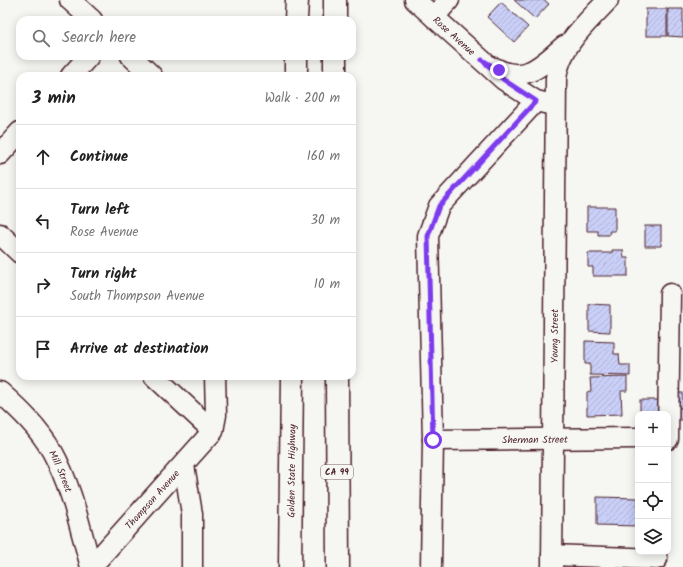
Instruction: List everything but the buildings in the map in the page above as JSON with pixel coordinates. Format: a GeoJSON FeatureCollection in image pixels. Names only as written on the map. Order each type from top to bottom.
{"type":"FeatureCollection","features":[{"type":"Feature","properties":{"kind":"highway"},"geometry":{"type":"LineString","coordinates":[[335,0],[335,16]]}},
{"type":"Feature","properties":{"kind":"highway"},"geometry":{"type":"LineString","coordinates":[[296,60],[296,72]]}},
{"type":"Feature","properties":{"kind":"highway"},"geometry":{"type":"LineString","coordinates":[[335,60],[335,72]]}},
{"type":"Feature","properties":{"kind":"highway","name":"Golden State Highway"},"geometry":{"type":"LineString","coordinates":[[290,567],[292,380]]}},
{"type":"Feature","properties":{"kind":"highway","name":"CA 99"},"geometry":{"type":"LineString","coordinates":[[337,380],[338,567]]}},
{"type":"Feature","properties":{"kind":"street"},"geometry":{"type":"LineString","coordinates":[[70,0],[88,16]]}},
{"type":"Feature","properties":{"kind":"street","name":"Rose Avenue"},"geometry":{"type":"LineString","coordinates":[[415,0],[504,80],[546,103]]}},
{"type":"Feature","properties":{"kind":"street"},"geometry":{"type":"LineString","coordinates":[[434,17],[449,0]]}},
{"type":"Feature","properties":{"kind":"street"},"geometry":{"type":"LineString","coordinates":[[482,60],[499,70],[512,75],[532,71],[574,38],[608,0]]}},
{"type":"Feature","properties":{"kind":"street","name":"Young Street"},"geometry":{"type":"LineString","coordinates":[[552,561],[554,438],[546,103],[557,66],[574,38]]}},
{"type":"Feature","properties":{"kind":"street"},"geometry":{"type":"LineString","coordinates":[[75,72],[85,60]]}},
{"type":"Feature","properties":{"kind":"street"},"geometry":{"type":"LineString","coordinates":[[135,60],[148,72]]}},
{"type":"Feature","properties":{"kind":"street"},"geometry":{"type":"LineString","coordinates":[[431,567],[433,440],[428,236],[439,206],[546,103]]}},
{"type":"Feature","properties":{"kind":"street"},"geometry":{"type":"LineString","coordinates":[[0,154],[16,136]]}},
{"type":"Feature","properties":{"kind":"street"},"geometry":{"type":"LineString","coordinates":[[0,234],[16,248]]}},
{"type":"Feature","properties":{"kind":"street"},"geometry":{"type":"LineString","coordinates":[[668,411],[670,294]]}},
{"type":"Feature","properties":{"kind":"street"},"geometry":{"type":"LineString","coordinates":[[158,380],[213,430]]}},
{"type":"Feature","properties":{"kind":"street"},"geometry":{"type":"LineString","coordinates":[[213,430],[216,415],[215,380]]}},
{"type":"Feature","properties":{"kind":"street","name":"Mill Street"},"geometry":{"type":"LineString","coordinates":[[0,392],[36,429],[52,450],[73,502],[91,567]]}},
{"type":"Feature","properties":{"kind":"street","name":"Thompson Avenue"},"geometry":{"type":"LineString","coordinates":[[91,567],[184,465],[213,430]]}},
{"type":"Feature","properties":{"kind":"street","name":"Sherman Street"},"geometry":{"type":"LineString","coordinates":[[433,440],[635,438]]}},
{"type":"Feature","properties":{"kind":"street"},"geometry":{"type":"LineString","coordinates":[[671,438],[683,439]]}},
{"type":"Feature","properties":{"kind":"street"},"geometry":{"type":"LineString","coordinates":[[184,465],[192,514],[192,567]]}},
{"type":"Feature","properties":{"kind":"street"},"geometry":{"type":"LineString","coordinates":[[552,561],[657,559]]}},
{"type":"Feature","properties":{"kind":"route"},"geometry":{"type":"LineString","coordinates":[[433,440],[428,236],[439,206],[536,101],[504,80],[482,60],[499,70]]}}]}
